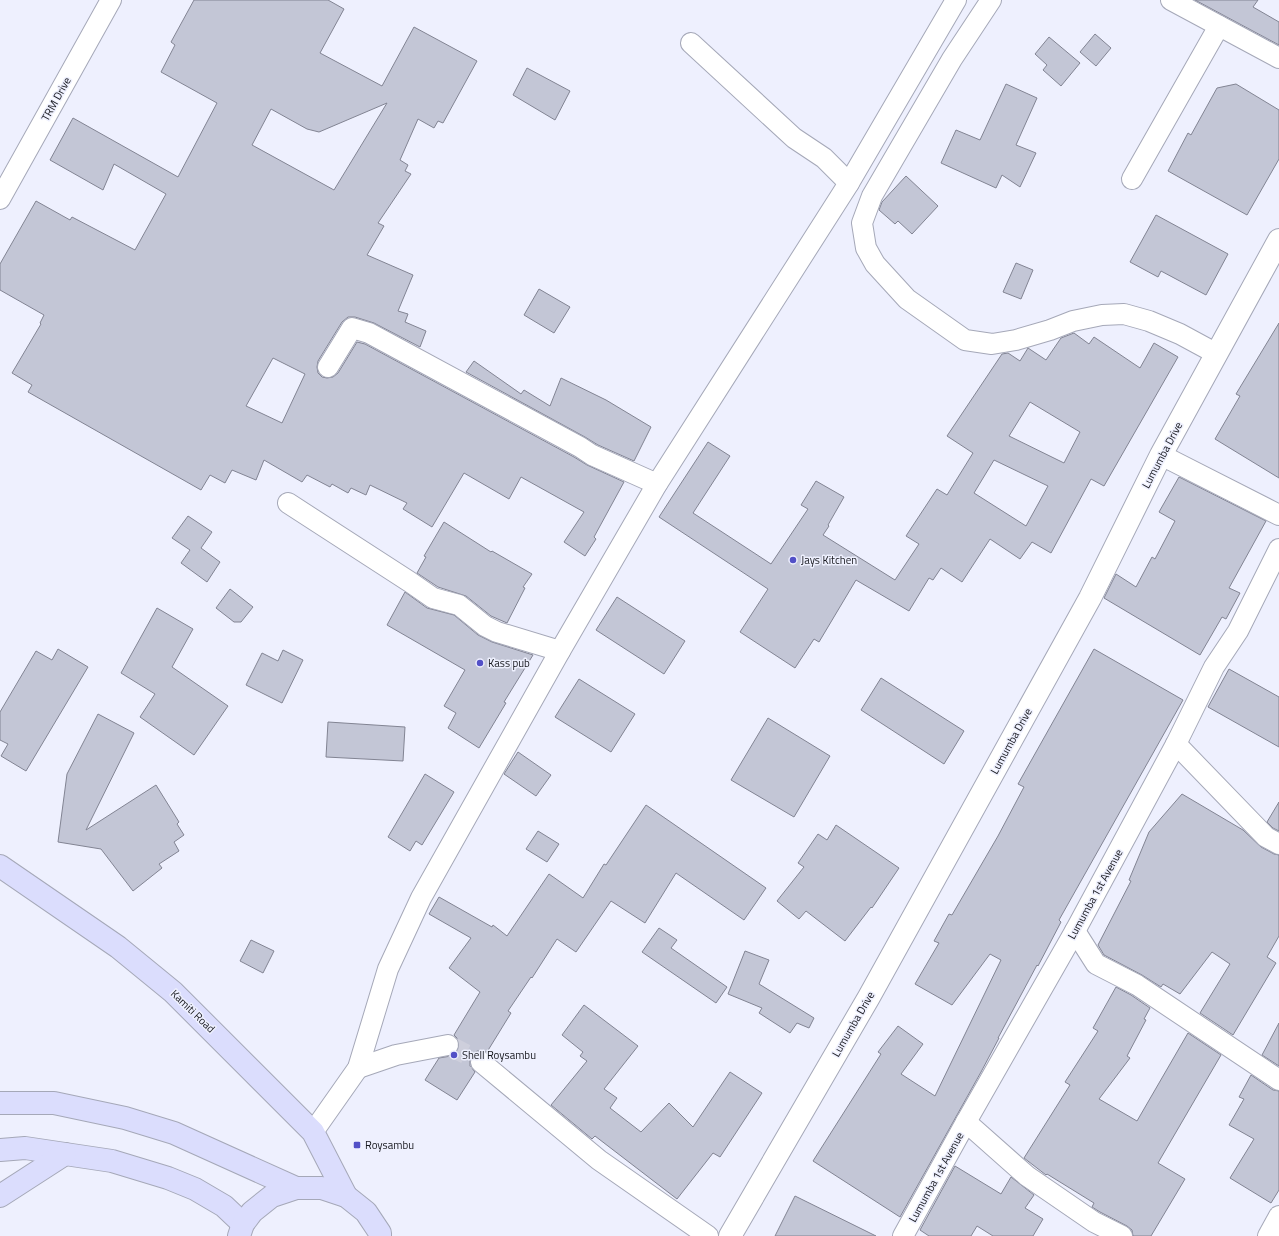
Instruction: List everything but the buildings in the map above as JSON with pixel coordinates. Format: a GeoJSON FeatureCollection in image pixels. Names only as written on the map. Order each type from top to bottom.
{"type":"FeatureCollection","features":[{"type":"Feature","properties":{"kind":"main road","name":"Kamiti Road"},"geometry":{"type":"LineString","coordinates":[[0,866],[118,947],[173,992],[313,1132],[346,1196]]}},
{"type":"Feature","properties":{"kind":"main road","name":"Kamiti Road"},"geometry":{"type":"LineString","coordinates":[[0,1103],[54,1103],[125,1118],[174,1133],[296,1188]]}},
{"type":"Feature","properties":{"kind":"main road","name":"Kamiti Road"},"geometry":{"type":"LineString","coordinates":[[0,1150],[25,1148],[112,1161],[168,1178],[195,1189],[224,1206],[241,1230],[252,1212],[272,1196],[296,1188],[322,1188],[346,1196],[366,1212],[380,1233],[380,1236]]}},
{"type":"Feature","properties":{"kind":"main road"},"geometry":{"type":"LineString","coordinates":[[0,1196],[66,1154]]}},
{"type":"Feature","properties":{"kind":"street","name":"TRM Drive"},"geometry":{"type":"LineString","coordinates":[[0,199],[111,0]]}},
{"type":"Feature","properties":{"kind":"street"},"geometry":{"type":"LineString","coordinates":[[313,1132],[358,1068],[388,969],[418,905],[560,651],[658,484],[849,183],[956,0]]}},
{"type":"Feature","properties":{"kind":"street"},"geometry":{"type":"LineString","coordinates":[[991,0],[952,59],[872,196],[862,223],[866,248],[875,264],[907,299],[965,340],[992,344],[1016,340],[1050,330],[1073,321],[1102,315],[1124,314],[1149,321],[1180,334],[1217,354]]}},
{"type":"Feature","properties":{"kind":"street"},"geometry":{"type":"LineString","coordinates":[[1171,0],[1279,58]]}},
{"type":"Feature","properties":{"kind":"street"},"geometry":{"type":"LineString","coordinates":[[1132,179],[1219,26]]}},
{"type":"Feature","properties":{"kind":"street"},"geometry":{"type":"LineString","coordinates":[[691,43],[794,138],[824,158],[849,183]]}},
{"type":"Feature","properties":{"kind":"street","name":"Lumumba Drive"},"geometry":{"type":"LineString","coordinates":[[730,1236],[869,997],[1086,605],[1161,455],[1279,240]]}},
{"type":"Feature","properties":{"kind":"street"},"geometry":{"type":"LineString","coordinates":[[328,367],[352,328],[369,333],[592,455],[658,484]]}},
{"type":"Feature","properties":{"kind":"street"},"geometry":{"type":"LineString","coordinates":[[1161,455],[1279,515]]}},
{"type":"Feature","properties":{"kind":"street"},"geometry":{"type":"LineString","coordinates":[[288,503],[410,582],[432,598],[459,605],[484,626],[497,632],[560,651]]}},
{"type":"Feature","properties":{"kind":"street","name":"Lumumba 1st Avenue"},"geometry":{"type":"LineString","coordinates":[[903,1236],[1075,931],[1176,744],[1214,667],[1238,631],[1279,549]]}},
{"type":"Feature","properties":{"kind":"street"},"geometry":{"type":"LineString","coordinates":[[1176,744],[1266,837],[1279,844]]}},
{"type":"Feature","properties":{"kind":"street"},"geometry":{"type":"LineString","coordinates":[[1075,931],[1096,964],[1137,985],[1279,1080]]}},
{"type":"Feature","properties":{"kind":"street"},"geometry":{"type":"LineString","coordinates":[[358,1068],[396,1055],[448,1045]]}},
{"type":"Feature","properties":{"kind":"street"},"geometry":{"type":"LineString","coordinates":[[481,1062],[599,1160],[708,1236]]}},
{"type":"Feature","properties":{"kind":"street"},"geometry":{"type":"LineString","coordinates":[[966,1122],[1028,1176],[1094,1222],[1122,1236]]}},
{"type":"Feature","properties":{"kind":"street"},"geometry":{"type":"LineString","coordinates":[[1268,1236],[1279,1216]]}},
{"type":"Feature","properties":{"kind":"tunnel"},"geometry":{"type":"LineString","coordinates":[[448,1045],[481,1062]]}},
{"type":"Feature","properties":{"kind":"place","name":"Jays Kitchen"},"geometry":{"type":"Point","coordinates":[793,560]}},
{"type":"Feature","properties":{"kind":"place","name":"Kass pub"},"geometry":{"type":"Point","coordinates":[480,663]}},
{"type":"Feature","properties":{"kind":"place","name":"Shell Roysambu"},"geometry":{"type":"Point","coordinates":[454,1055]}},
{"type":"Feature","properties":{"kind":"place","name":"Roysambu"},"geometry":{"type":"Point","coordinates":[357,1145]}}]}
